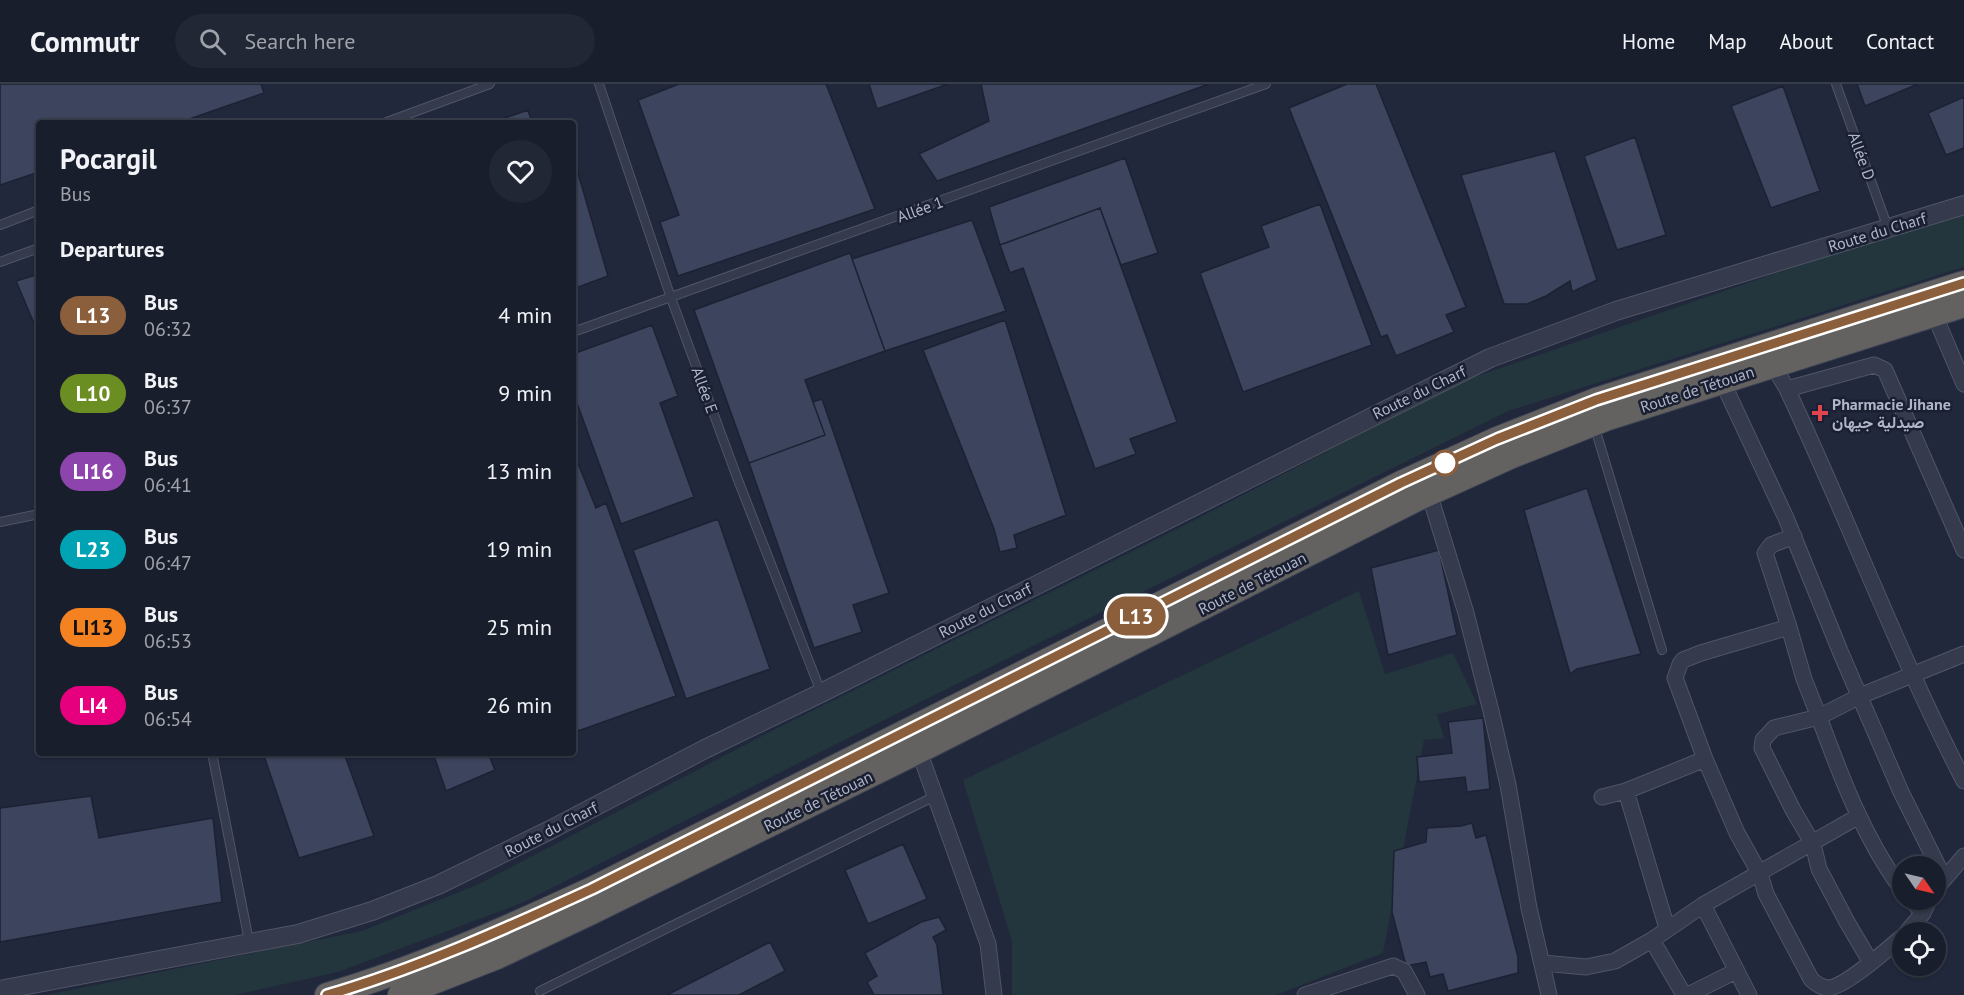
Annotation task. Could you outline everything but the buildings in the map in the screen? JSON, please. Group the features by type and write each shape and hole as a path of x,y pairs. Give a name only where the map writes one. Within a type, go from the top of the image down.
{"highway":[{"name":"Route de Tétouan","path":"327,995 383,978 493,935 592,889 1380,494 1497,439 1596,400 1964,283"},
{"name":"Route de Tétouan","path":"400,995 497,957 919,752 1429,494 1512,456 1593,424 1964,305"}],"street":[{"name":"Route du Charf","path":"0,990 329,926 438,885 550,830 705,749 1490,358 1616,311 1964,205"},
{"path":"1934,314 1964,384"},
{"path":"1773,365 1828,475 1914,674 1964,781"},
{"path":"1787,389 1874,365 1885,370 1964,550"},
{"path":"1722,381 1794,536 1928,856"},
{"path":"1429,494 1466,613 1491,711 1508,784 1529,908 1549,995"},
{"path":"1794,536 1771,545 1765,553 1804,679 1859,816 1892,876"},
{"path":"1789,627 1683,660 1675,678 1737,833 1760,874 1766,894 1814,982 1826,988 1837,986 1892,944"},
{"path":"1870,961 1819,869 1813,844 1768,761 1762,748 1763,740 1774,728 1819,717 1860,696 1964,654"},
{"path":"919,752 988,944 994,995"},
{"path":"1602,797 1626,791 1706,759"},
{"path":"1626,791 1666,928"},
{"path":"1543,963 1571,967 1600,965 1622,958 1703,905 1859,816"},
{"path":"1946,877 1964,856"},
{"path":"1703,905 1749,995"},
{"path":"1914,922 1924,910"},
{"path":"1652,940 1686,995 1736,971"},
{"path":"1305,995 1393,966 1404,971 1417,995"}],"lane":[{"path":"392,120 490,84"},
{"name":"Allée E","path":"599,84 671,298 738,480 821,693"},
{"name":"Allée 1","path":"576,331 1266,84"},
{"name":"Allée D","path":"1836,84 1888,228"},
{"path":"0,225 36,211"},
{"path":"0,262 36,249"},
{"path":"1593,424 1662,650"},
{"path":"0,522 36,515"},
{"path":"213,756 249,941"},
{"path":"540,991 935,796"}],"shaded area":[{"path":"1964,215 1964,267 1508,411 894,715 522,903 338,972 235,995 46,995 362,931 479,884 768,733 1189,523 1463,381 1811,261"},
{"path":"1359,591 1385,674 1453,653 1477,704 1437,714 1444,738 1424,740 1383,953 1276,995 1012,995 1012,941 963,780"}],"bus line":[{"name":"L13","path":"327,995 383,978 493,935 592,889 1401,483 1497,439 1596,400 1964,283"}],"place":[{"name":"Pharmacie Jihane صيدلية جيهان","path":"1820,413"}]}
